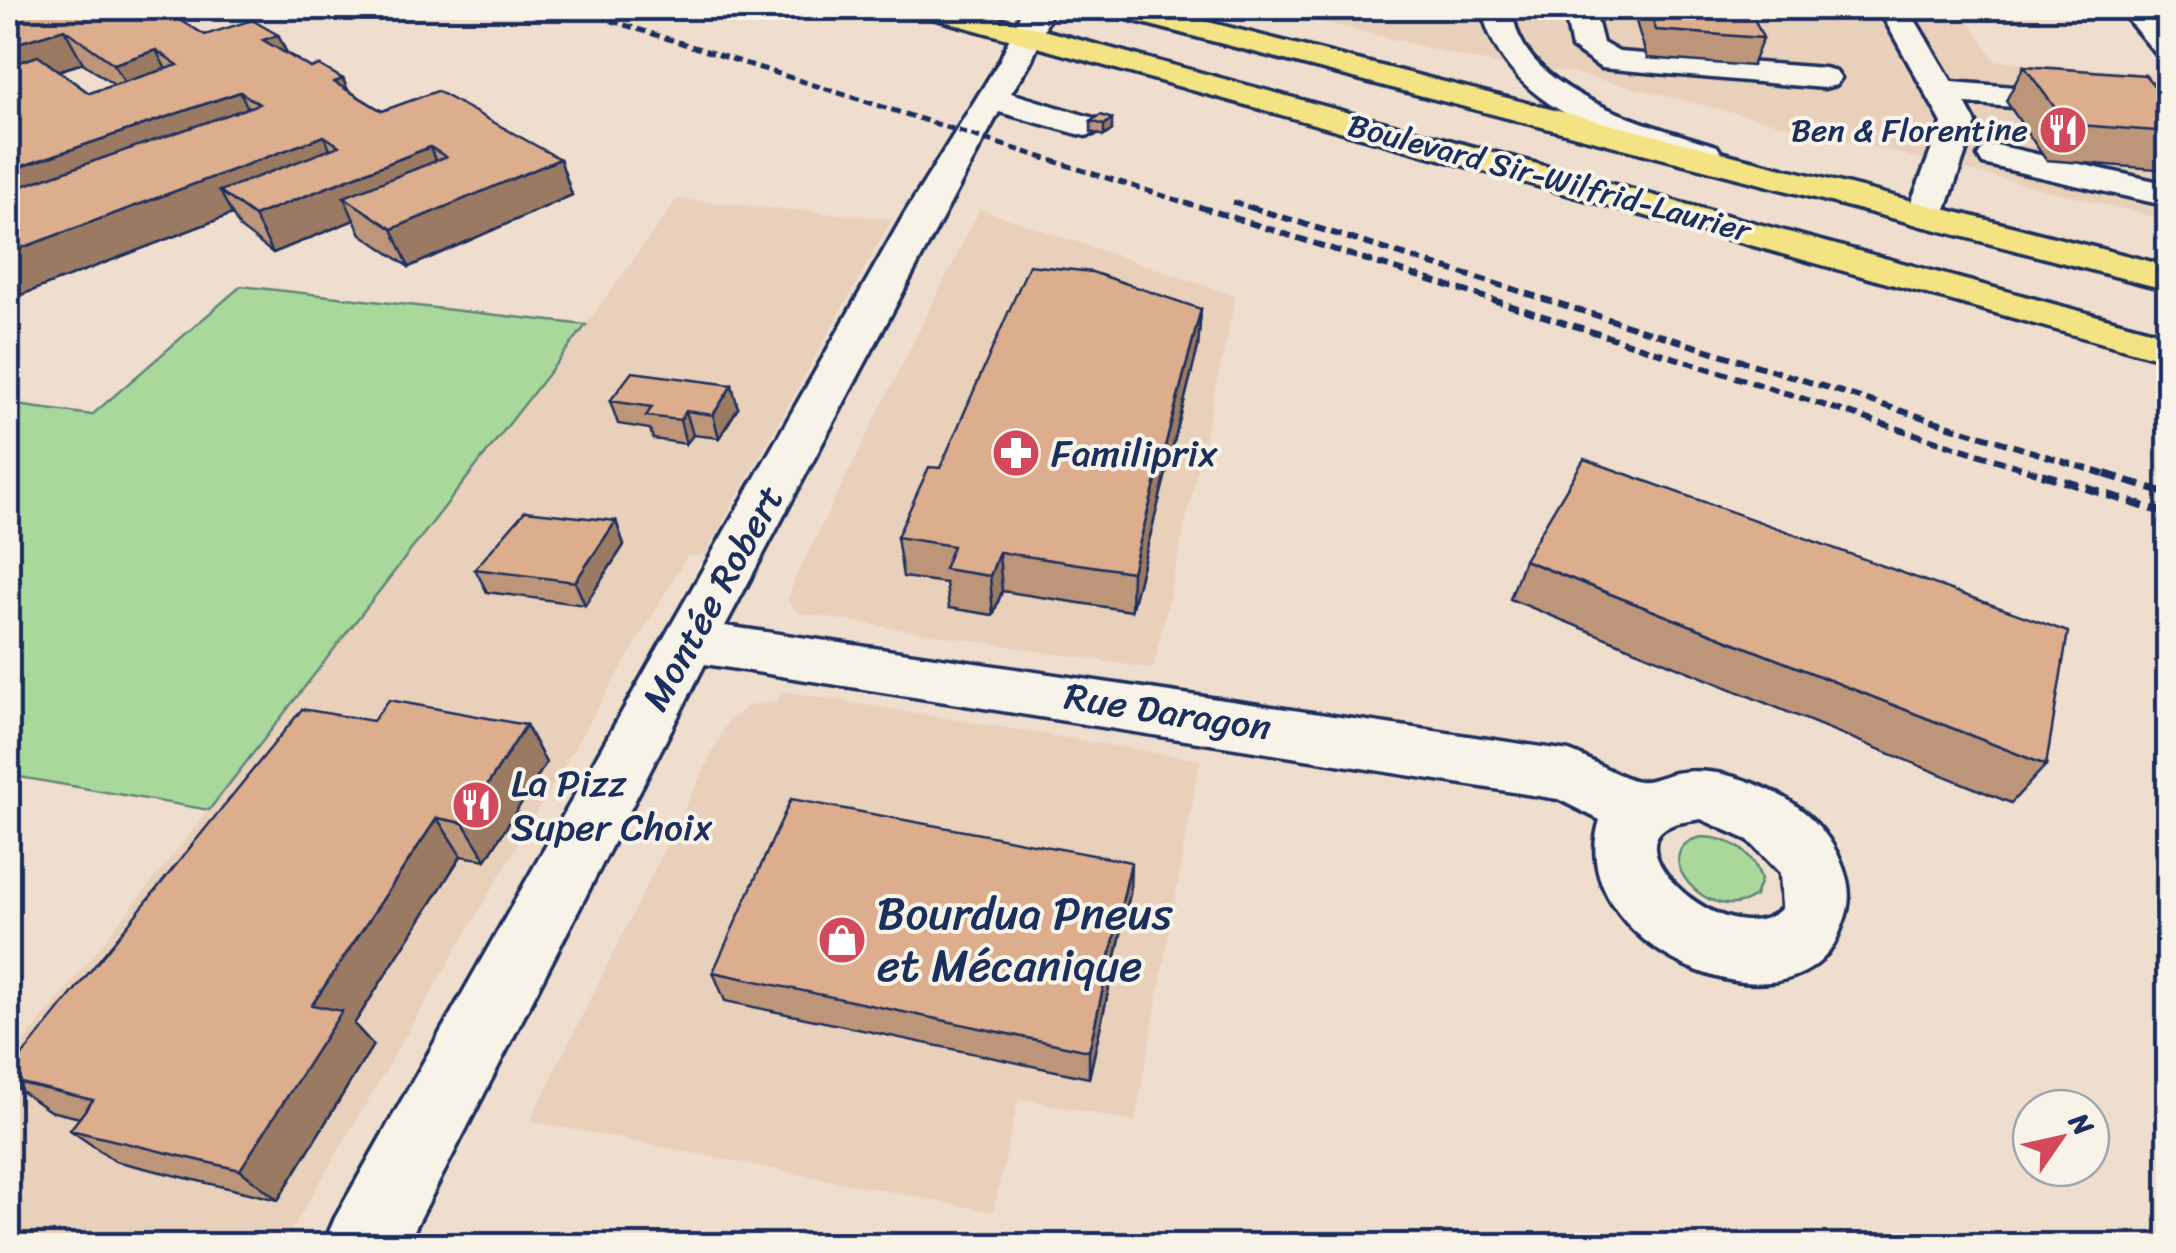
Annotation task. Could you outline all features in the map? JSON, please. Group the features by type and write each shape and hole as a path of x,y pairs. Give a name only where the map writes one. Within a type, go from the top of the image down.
{"main road":[{"name":"Boulevard Sir-Wilfrid-Laurier","path":"930,8 1032,21 2168,348"},
{"name":"Boulevard Sir-Wilfrid-Laurier","path":"1120,8 2168,278"}],"street":[{"path":"1496,8 1499,30 1510,50 1560,95 1622,126 1759,172"},
{"path":"1579,8 1588,48 1612,61 1824,78"},
{"path":"1893,8 1959,123 1926,215"},
{"path":"2133,8 2168,48"},
{"name":"Montée Robert","path":"364,1246 690,641 990,98 1016,60 1032,21"},
{"path":"1941,92 2126,106 2140,113 2168,148"},
{"path":"990,98 1085,126"},
{"path":"1996,156 2168,196"},
{"name":"Rue Daragon","path":"690,641 1549,772 1569,776 1638,810"}],"shaded area":[{"path":"1267,8 1960,8 1995,61 2168,74 2168,220 1569,72 1509,68"},
{"path":"677,199 892,219 704,556 687,556 283,1245 8,1245 8,1062 586,325"},
{"path":"980,209 1236,296 1153,669 798,613 788,601 795,579"},
{"path":"782,691 1200,760 1135,1122 1019,1098 993,1212 530,1121 727,723 747,706 777,701"}],"green space":[{"path":"241,286 586,325 209,810 8,775 8,404 92,415"},
{"path":"1703,837 1723,840 1747,854 1761,880 1755,896 1737,904 1718,903 1688,883 1680,869 1679,855 1686,844"}],"building":[{"path":"27,8 160,8 205,35 252,20 278,35 263,40 311,68 319,65 343,79 334,82 382,111 437,91 560,159 392,229 344,197 446,157 430,147 254,216 220,191 339,146 324,136 8,253 8,191 259,104 240,92 8,171 8,66 38,56 89,93 178,65 156,50 114,64 64,29 8,46 8,13"},
{"path":"1649,8 1749,8 1763,38 1656,30"},
{"path":"2024,66 2145,75 2168,102 2168,132 2067,124"},
{"path":"1101,115 1112,119 1104,125 1091,121"},
{"path":"1029,265 1092,272 1201,309 1132,572 999,552 990,576 944,569 953,546 897,537 929,467 940,468"},
{"path":"632,372 732,385 713,415 686,411 680,420 646,416 652,407 610,401"},
{"path":"1584,459 2068,632 2046,765 1524,560"},
{"path":"525,511 616,521 575,582 475,569"},
{"path":"389,700 526,725 463,823 437,818 312,1005 342,1011 240,1170 70,1130 93,1100 8,1080 8,1073 302,709 373,721"},
{"path":"791,799 1131,862 1089,1051 713,972"}],"railway":[{"path":"571,8 1208,210"},
{"path":"1233,202 1258,210"},
{"path":"1200,207 2050,477"},
{"path":"1250,207 2113,477"},
{"path":"2042,474 2168,514"},
{"path":"2105,474 2168,494"}],"place":[{"name":"Ben & Florentine","path":"2063,130"},
{"name":"Familiprix","path":"1016,453"},
{"name":"La Pizz Super Choix","path":"476,805"},
{"name":"Bourdua Pneus et Mécanique","path":"842,940"}]}
